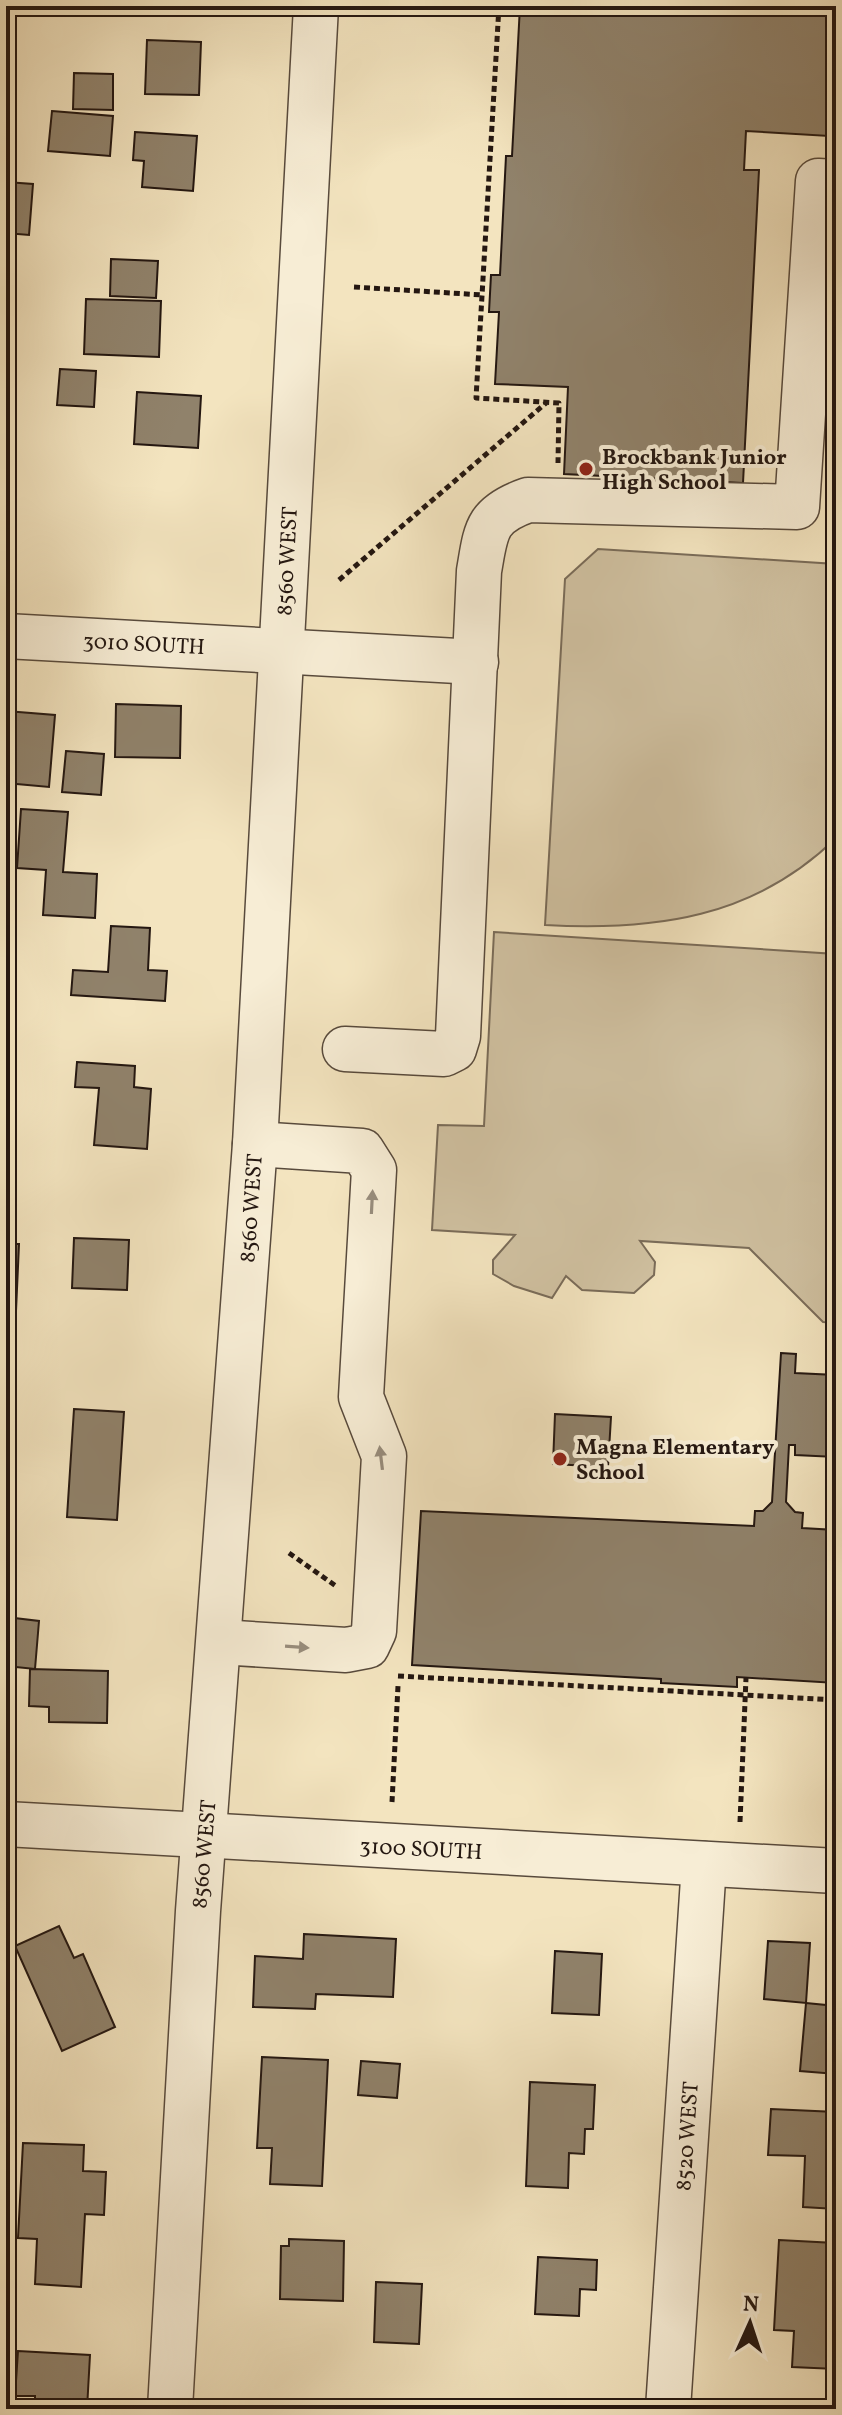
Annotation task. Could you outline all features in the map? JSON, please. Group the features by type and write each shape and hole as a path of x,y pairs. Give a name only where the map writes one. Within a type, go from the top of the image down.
{"street":[{"name":"8560 WEST","path":"170,2409 198,1911 255,1144 316,6"},
{"path":"345,1049 444,1054 454,1049 461,1006 476,662 486,532 503,508 528,500 797,507 818,181 836,182"},
{"name":"3010 SOUTH","path":"6,636 476,662"},
{"path":"219,1642 346,1650 367,1646 374,1631 384,1456 361,1397 374,1170 362,1151 255,1144"},
{"name":"3100 SOUTH","path":"6,1824 836,1871"},
{"name":"8520 WEST","path":"668,2409 704,1864"}],"path":[{"path":"499,6 476,398 559,403 557,468"},
{"path":"354,287 482,295"},
{"path":"339,580 547,402"},
{"path":"289,1553 336,1586"},
{"path":"398,1676 836,1700"},
{"path":"740,1822 746,1678"},
{"path":"392,1802 398,1686"}],"shaded area":[{"path":"598,549 836,564 836,838 804,865 771,886 701,914 625,925 545,925 565,579"},
{"path":"494,932 836,954 836,1323 823,1322 749,1248 640,1241 655,1262 654,1275 634,1293 582,1290 566,1276 552,1298 514,1286 493,1274 493,1260 515,1235 432,1230 438,1125 484,1126"}],"building":[{"path":"141,6 199,6 199,12"},
{"path":"520,6 836,6 836,125 830,125 829,136 746,131 744,170 759,170 743,483 564,474 568,387 495,384 499,312 489,312 491,275 500,275 506,156 512,156"},
{"path":"147,40 201,42 199,95 145,94"},
{"path":"74,73 113,74 113,110 73,109"},
{"path":"52,111 113,116 110,156 48,151"},
{"path":"135,132 197,136 193,191 142,187 144,161 133,160"},
{"path":"6,182 33,184 29,235 6,233"},
{"path":"111,259 158,261 156,298 110,296"},
{"path":"86,299 161,301 159,357 84,354"},
{"path":"60,369 96,371 94,407 57,405"},
{"path":"137,392 201,396 198,448 134,444"},
{"path":"116,704 181,706 180,758 115,757"},
{"path":"6,711 55,715 49,787 6,783"},
{"path":"66,751 104,754 101,795 62,792"},
{"path":"21,809 68,812 63,872 97,874 95,918 43,915 46,870 17,868"},
{"path":"111,926 150,928 148,970 167,971 165,1001 71,995 73,970 108,972"},
{"path":"77,1062 135,1066 134,1087 151,1089 147,1149 94,1145 99,1088 75,1087"},
{"path":"74,1238 129,1240 127,1290 72,1288"},
{"path":"6,1244 19,1244 16,1311 6,1311"},
{"path":"781,1353 796,1354 795,1373 836,1375 836,1457 795,1455 795,1445 789,1445 786,1502 795,1512 803,1513 802,1528 836,1530 836,1683 737,1677 737,1687 661,1683 661,1679 412,1665 421,1511 754,1526 755,1511 763,1511 772,1502"},
{"path":"74,1409 124,1412 117,1520 67,1517"},
{"path":"555,1414 611,1417 608,1467 553,1464"},
{"path":"6,1617 39,1621 35,1669 6,1666"},
{"path":"30,1669 108,1671 107,1723 49,1722 49,1707 29,1706"},
{"path":"59,1926 74,1958 83,1954 115,2027 62,2051 15,1946"},
{"path":"304,1934 396,1939 393,1997 316,1994 315,2009 253,2007 255,1956 303,1959"},
{"path":"768,1941 810,1943 806,2003 764,1999"},
{"path":"555,1951 602,1954 599,2015 552,2013"},
{"path":"806,2003 836,2006 836,2074 800,2071"},
{"path":"262,2057 328,2060 322,2186 270,2184 272,2148 257,2148"},
{"path":"361,2061 400,2064 397,2098 358,2095"},
{"path":"530,2082 595,2085 593,2129 585,2129 584,2154 569,2153 568,2188 526,2186"},
{"path":"771,2109 836,2112 836,2209 803,2207 805,2156 768,2155"},
{"path":"23,2143 84,2145 83,2171 106,2172 104,2215 85,2214 81,2287 35,2284 37,2239 18,2238"},
{"path":"289,2239 344,2241 343,2301 280,2299 281,2246 289,2246"},
{"path":"779,2240 835,2243 836,2369 792,2367 794,2331 774,2330"},
{"path":"538,2257 597,2260 596,2290 580,2289 579,2316 535,2314"},
{"path":"376,2282 422,2284 419,2344 374,2342"},
{"path":"18,2351 90,2355 87,2409 35,2409 35,2396 15,2396"},
{"path":"768,2399 836,2403 836,2409 768,2409"}],"place":[{"name":"Brockbank Junior High School","path":"586,469"},
{"name":"Magna Elementary School","path":"560,1459"}]}
